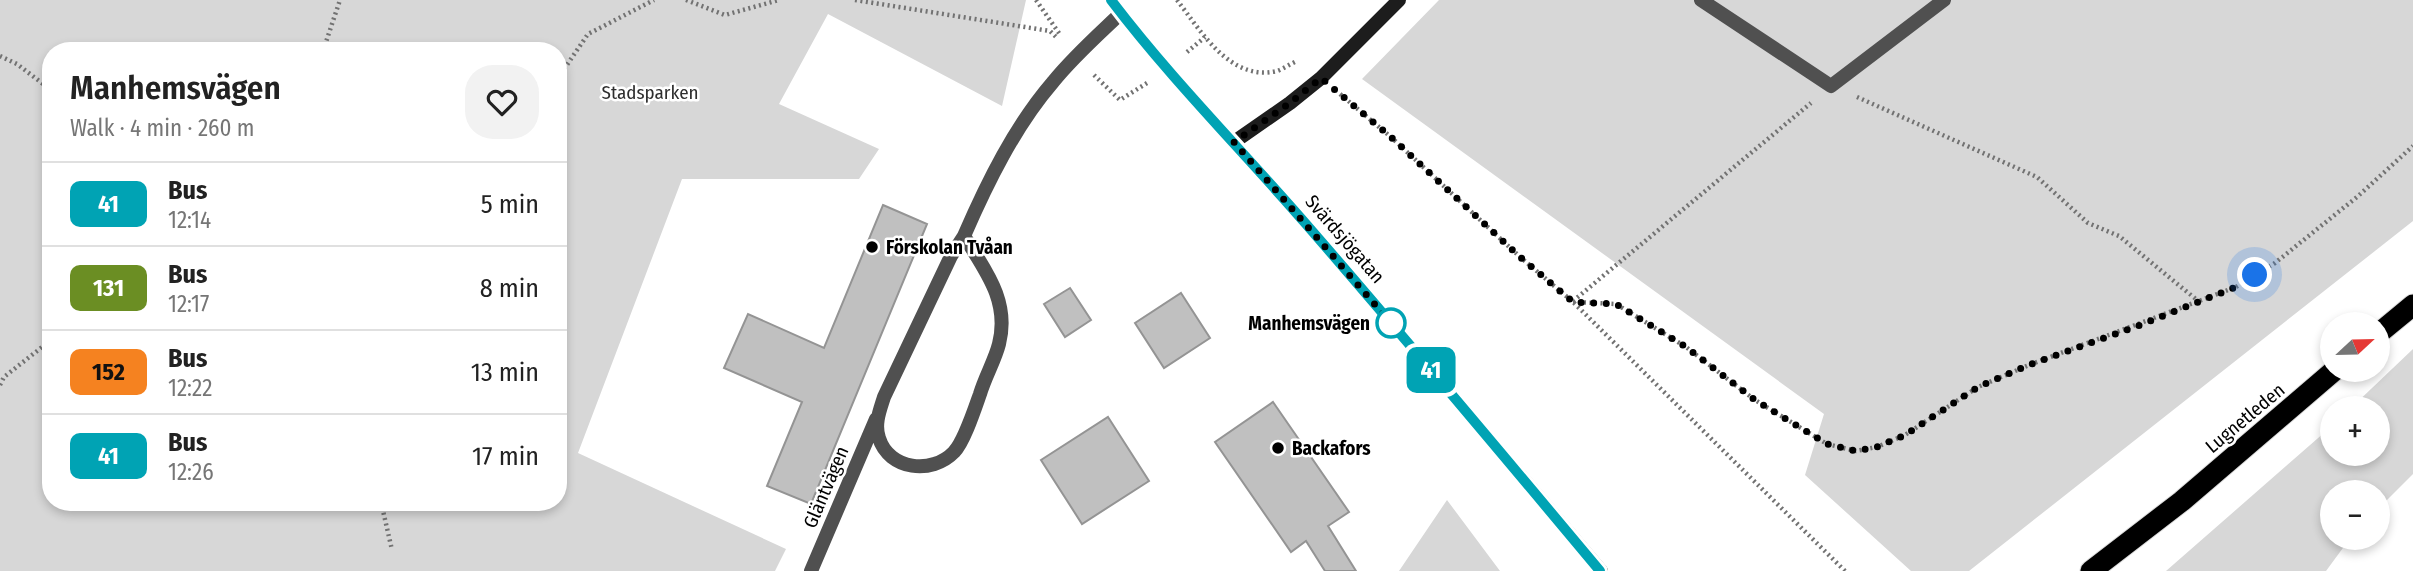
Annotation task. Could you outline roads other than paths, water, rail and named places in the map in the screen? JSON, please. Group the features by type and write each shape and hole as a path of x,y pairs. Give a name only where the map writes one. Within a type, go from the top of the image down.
{"highway":[{"path":"2390,324 2413,305"},
{"name":"Lugnetleden","path":"2091,571 2182,501 2321,382"},
{"name":"Lugnetleden","path":"2113,571 2182,501"}],"street":[{"name":"Svärdsjögatan","path":"1111,0 1167,70 1234,142 1391,323 1601,571"},
{"path":"1234,142 1321,78 1399,0"}],"lane":[{"path":"1700,0 1831,86 1944,0"},
{"name":"Gläntvägen","path":"811,571 884,397 940,279 964,236 981,195 1008,147 1051,83 1121,13"},
{"path":"877,418 879,440 893,458 910,467 932,466 954,452 972,416 999,344 1003,312 994,284 964,236"}],"place":[{"name":"Förskolan Tvåan","path":"872,247"},
{"name":"Manhemsvägen","path":"1391,323"},
{"name":"Backafors","path":"1278,448"}],"park label":[{"name":"Stadsparken","path":"650,92"}]}
